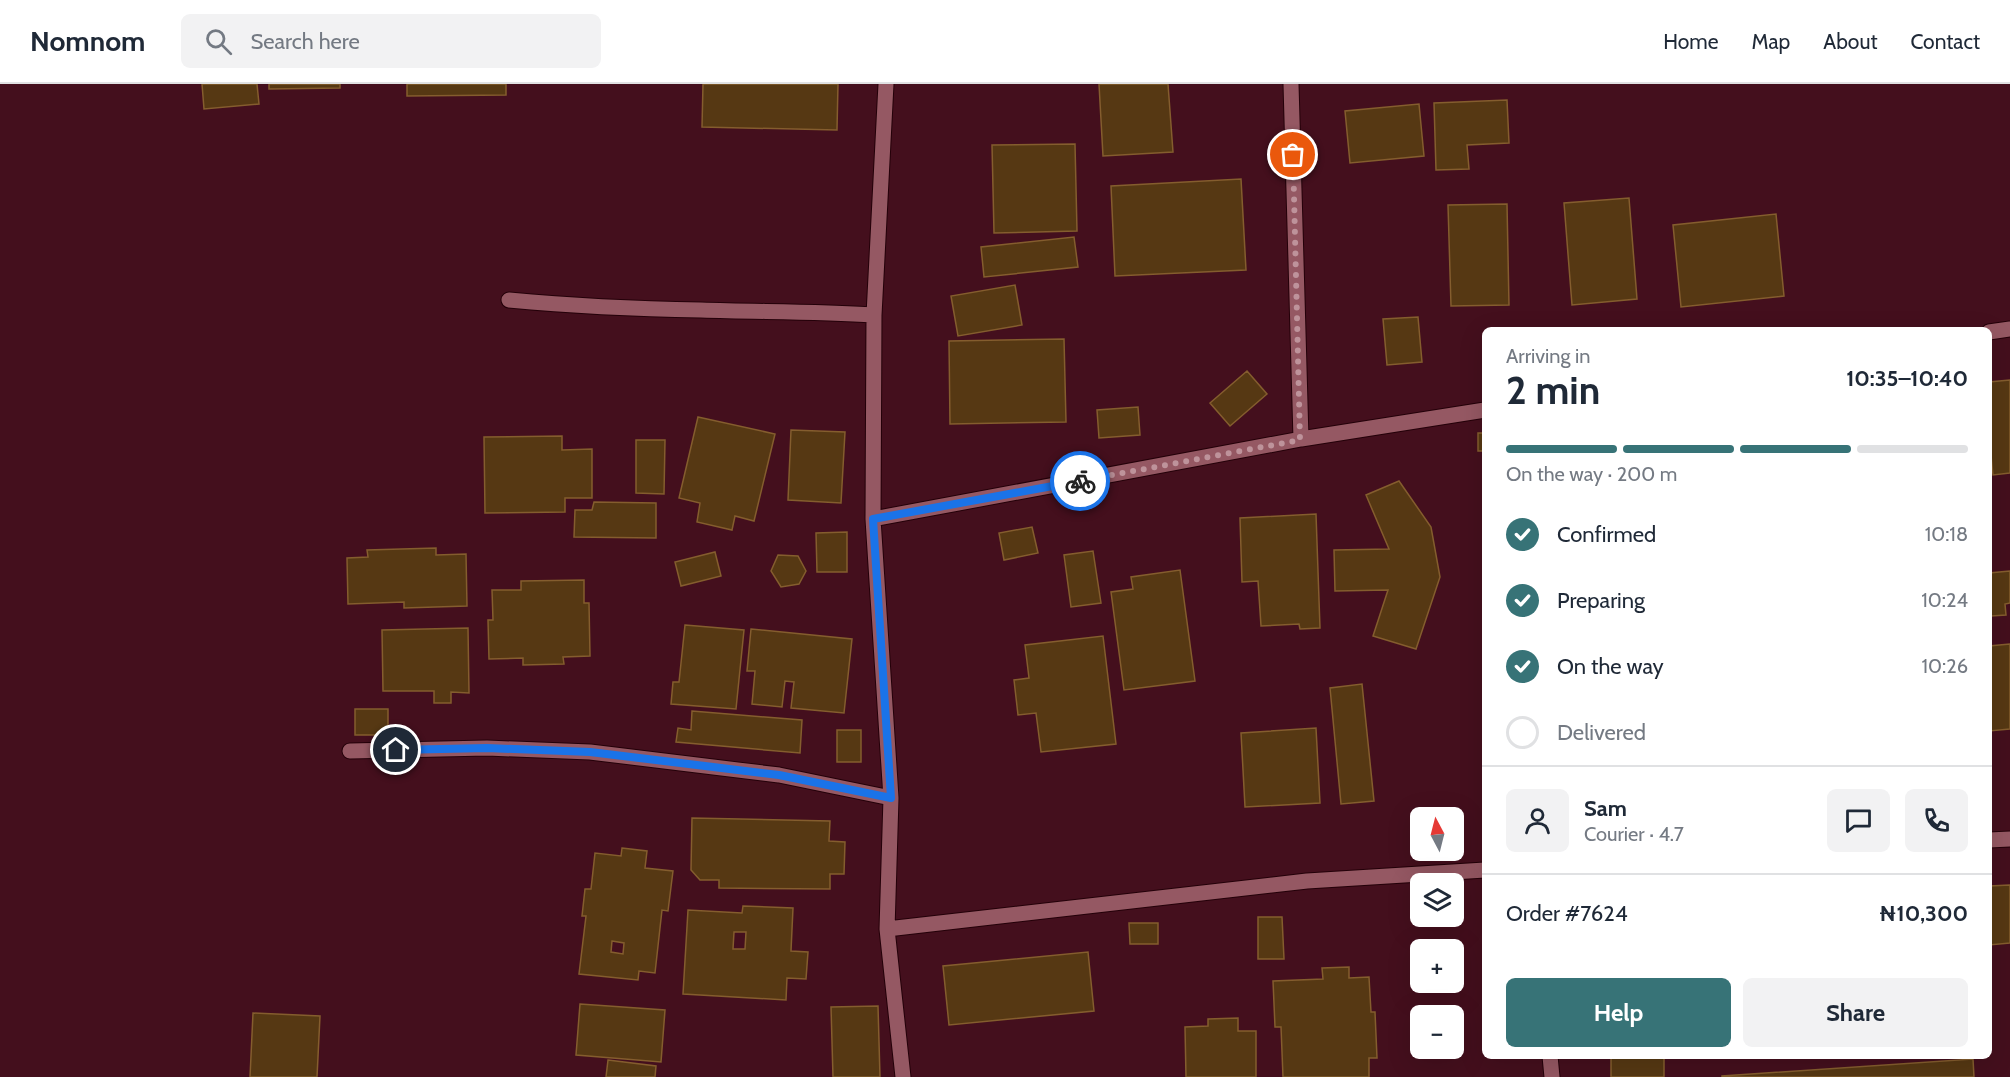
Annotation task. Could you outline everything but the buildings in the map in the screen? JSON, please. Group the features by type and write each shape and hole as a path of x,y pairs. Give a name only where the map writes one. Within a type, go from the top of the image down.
{"street":[{"path":"886,84 874,315 873,519 891,798 887,928 903,1077"},
{"path":"1291,84 1300,440"},
{"path":"509,300 583,306 874,315"},
{"path":"1992,332 2010,329"},
{"path":"873,519 1300,440 1482,410"},
{"path":"350,751 487,748 590,752 779,775 891,798"},
{"path":"1992,840 2010,839"},
{"path":"887,928 1307,881 1482,870"},
{"path":"1550,1059 1552,1077"}],"way so far":[{"path":"1080,481 1300,440 1293,155"}],"route":[{"path":"396,750 487,748 590,752 779,775 891,798 873,519 1080,481"}]}
